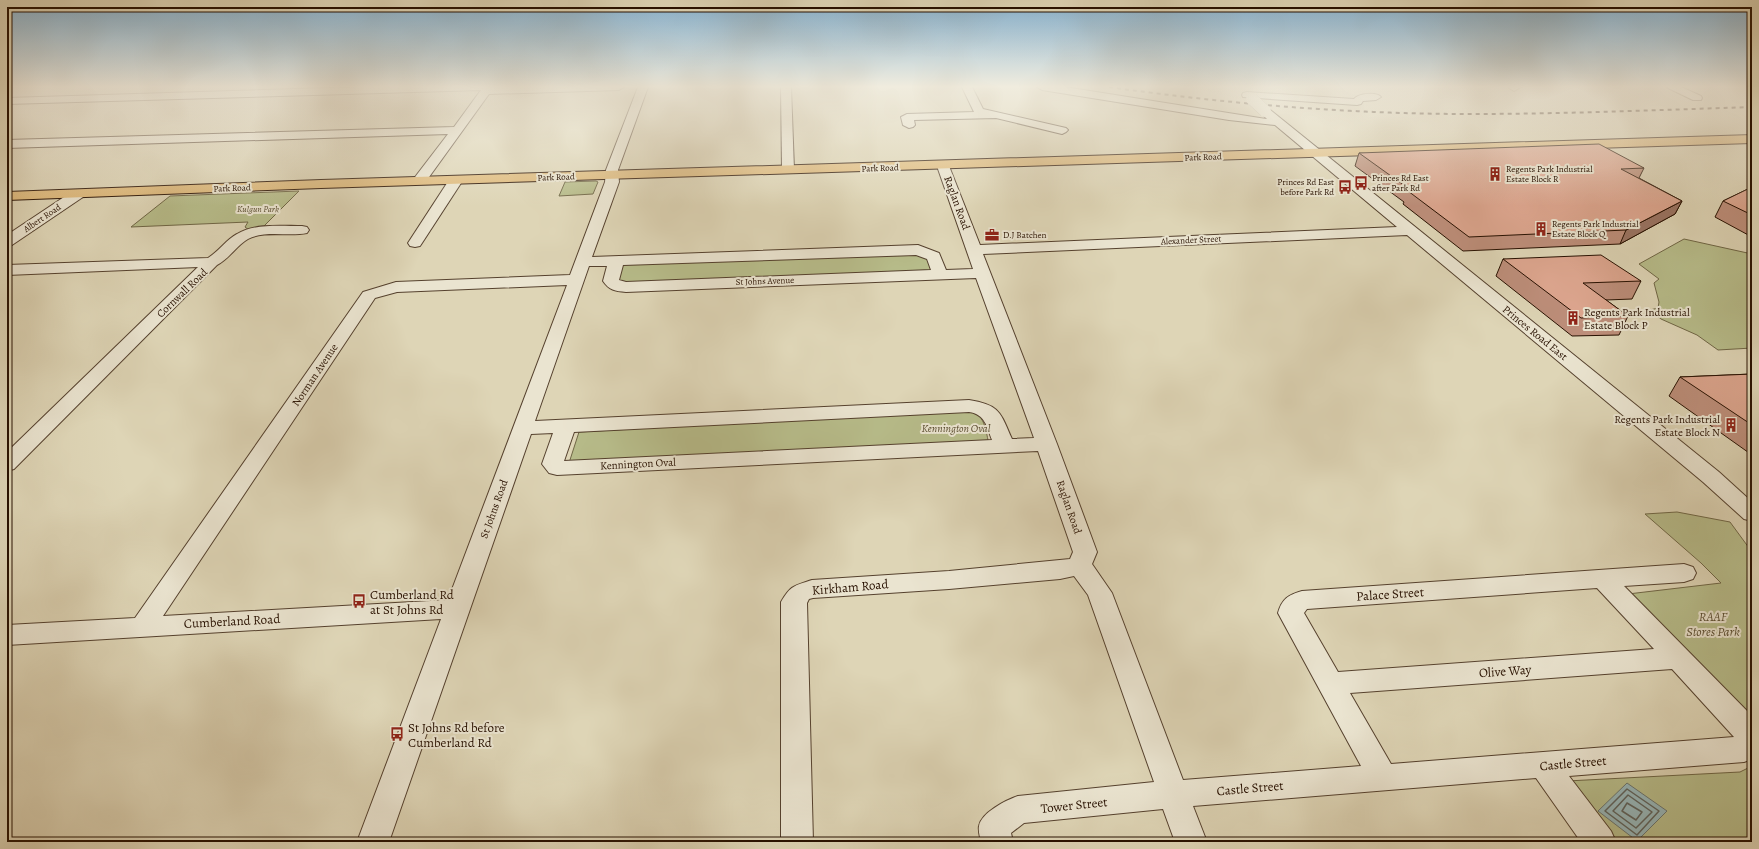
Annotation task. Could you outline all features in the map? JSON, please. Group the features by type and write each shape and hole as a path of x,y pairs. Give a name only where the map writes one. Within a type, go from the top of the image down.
{"main road":[{"name":"Park Road","path":"7,196 419,181 943,166 1752,139"}],"street":[{"path":"419,181 459,127"},
{"name":"St Johns Road","path":"373,842 612,182 612,170 628,127"},
{"path":"787,127 788,170"},
{"path":"1047,127 1062,130"},
{"name":"Princes Road East","path":"1285,127 1409,230 1711,477 1752,514"},
{"path":"7,144 456,130"},
{"name":"Raglan Road","path":"943,166 973,250 1047,444 1085,552 1078,566"},
{"path":"415,243 456,180"},
{"name":"Albert Road","path":"7,242 78,194"},
{"path":"209,263 220,258 246,235 302,230"},
{"name":"Alexander Street","path":"973,250 1409,230"},
{"path":"579,271 616,262 918,250 934,256 940,275"},
{"name":"Cornwall Road","path":"7,270 201,262 209,263 208,267 7,464"},
{"name":"St Johns Avenue","path":"616,262 611,281 616,286 626,287 982,273"},
{"name":"Norman Avenue","path":"143,626 369,295 396,287 579,271"},
{"path":"523,428 969,406 983,408 992,416 1004,445"},
{"name":"Kennington Oval","path":"565,427 553,464 557,468 1047,444"},
{"path":"1078,566 1086,573 1100,593 1191,842"},
{"name":"Kirkham Road","path":"796,842 794,602 800,594 812,589 949,580 1060,570 1078,566"},
{"name":"Palace Street","path":"1383,777 1291,613 1293,605 1302,600 1684,573"},
{"name":"Castle Street","path":"1173,794 1744,749 1750,740 1745,728 1603,579"},
{"name":"Cumberland Road","path":"7,635 458,609"},
{"name":"Olive Way","path":"1330,683 1679,658"},
{"path":"1543,766 1600,842"},
{"name":"Tower Street","path":"997,842 994,827 1018,810 1173,794"}],"green space":[{"path":"565,182 598,182 593,194 559,196"},
{"name":"Kulgun Park","path":"299,191 262,228 249,230 245,227 248,222 131,227 170,196"},
{"path":"1684,239 1752,254 1752,348 1718,350 1697,335 1661,319 1650,310 1658,308 1659,302 1654,283 1659,279 1639,264"},
{"path":"916,253 929,259 933,272 628,283 619,280 620,267 627,264"},
{"name":"Kennington Oval","path":"970,410 975,412 983,422 988,440 984,443 569,463 579,432"},
{"name":"RAAF Stores Park","path":"1677,512 1730,522 1752,552 1752,723 1628,594 1721,583 1701,563 1645,514"},
{"path":"1752,766 1752,842 1612,842 1567,781 1740,772"}],"water":[{"path":"1627,783 1667,811 1637,841 1598,811"}],"building":[{"path":"1599,144 1644,168 1621,169 1682,201 1626,230 1469,237 1408,191 1412,191 1359,153"},
{"path":"1752,187 1752,215 1723,201"},
{"path":"1601,255 1641,281 1583,283 1628,316 1581,318 1503,259"},
{"path":"1752,374 1752,425 1680,377"}],"place":[{"name":"Regents Park Industrial Estate Block R","path":"1495,174"},
{"name":"Princes Rd East after Park Rd","path":"1361,183"},
{"name":"Princes Rd East before Park Rd","path":"1345,187"},
{"name":"Regents Park Industrial Estate Block Q","path":"1541,229"},
{"name":"D.J Batchen","path":"992,235"},
{"name":"Regents Park Industrial Estate Block P","path":"1573,318"},
{"name":"Regents Park Industrial Estate Block N","path":"1731,425"},
{"name":"Cumberland Rd at St Johns Rd","path":"359,601"},
{"name":"St Johns Rd before Cumberland Rd","path":"397,734"}]}
